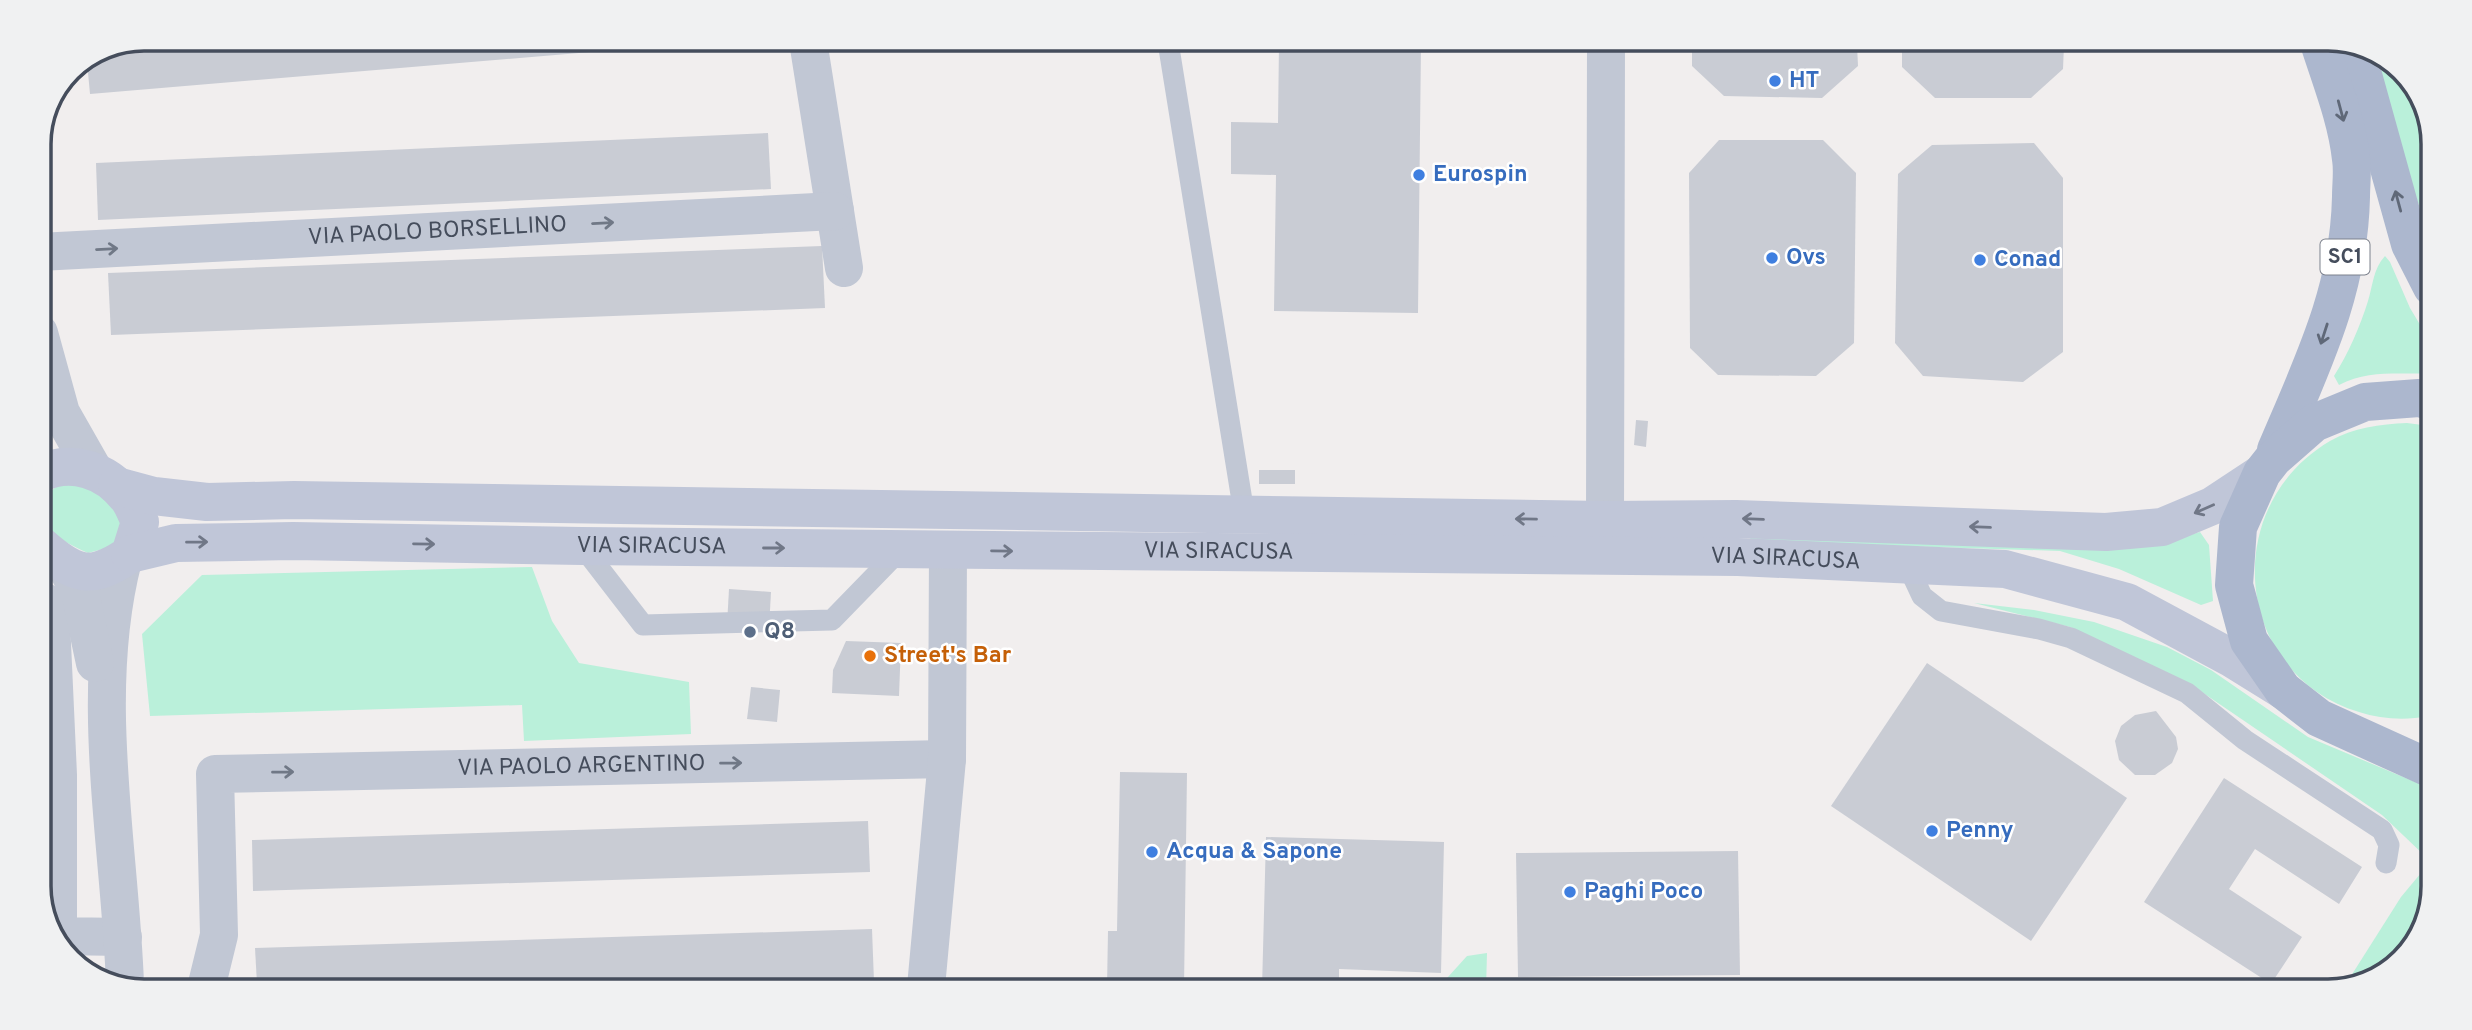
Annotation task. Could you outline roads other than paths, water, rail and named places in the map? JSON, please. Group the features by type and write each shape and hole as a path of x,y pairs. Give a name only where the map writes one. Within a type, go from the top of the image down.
{"main road":[{"name":"SC1","path":"2267,466 2324,338 2343,270 2350,220 2351,160 2341,110 2322,51"},
{"path":"2358,56 2410,244 2421,266"},
{"path":"2421,398 2365,402 2314,423 2267,466 2238,527 2234,585 2249,641 2283,690 2319,718 2421,764"},
{"name":"VIA SIRACUSA","path":"51,470 69,464 154,496 206,502 294,500 1605,520 1736,519 2106,532 2162,527 2212,506 2267,466"},
{"path":"105,478 129,499 140,522 126,557"},
{"name":"VIA SIRACUSA","path":"51,557 82,572 105,570 126,557 176,542 293,541 582,547 1738,557 2005,569 2127,602 2233,659 2283,690"},
{"path":"2361,736 2411,741 2421,739"}],"street":[{"path":"810,51 844,268"},
{"path":"1605,520 1606,51"},
{"name":"VIA PAOLO BORSELLINO","path":"51,251 835,211"},
{"path":"51,377 61,413 105,478"},
{"path":"927,979 947,759 948,550"},
{"path":"106,720 111,617 126,557"},
{"path":"51,558 80,592 106,720 125,977"},
{"name":"VIA PAOLO ARGENTINO","path":"208,979 219,935 215,774 947,759"},
{"path":"51,823 57,918"},
{"path":"65,936 123,937"}],"lane":[{"path":"1169,51 1244,513"},
{"path":"582,547 643,625 832,620 902,548"},
{"path":"1906,564 1922,596 1941,611 2039,629 2071,638 2187,693 2245,740 2382,830 2389,845 2386,863"}],"place":[{"name":"HT","path":"1775,81"},
{"name":"Eurospin","path":"1419,175"},
{"name":"Ovs","path":"1772,258"},
{"name":"Conad","path":"1980,260"},
{"name":"Q8","path":"750,632"},
{"name":"Street's Bar","path":"870,656"},
{"name":"Penny","path":"1932,831"},
{"name":"Acqua & Sapone","path":"1152,852"},
{"name":"Paghi Poco","path":"1570,892"}]}
